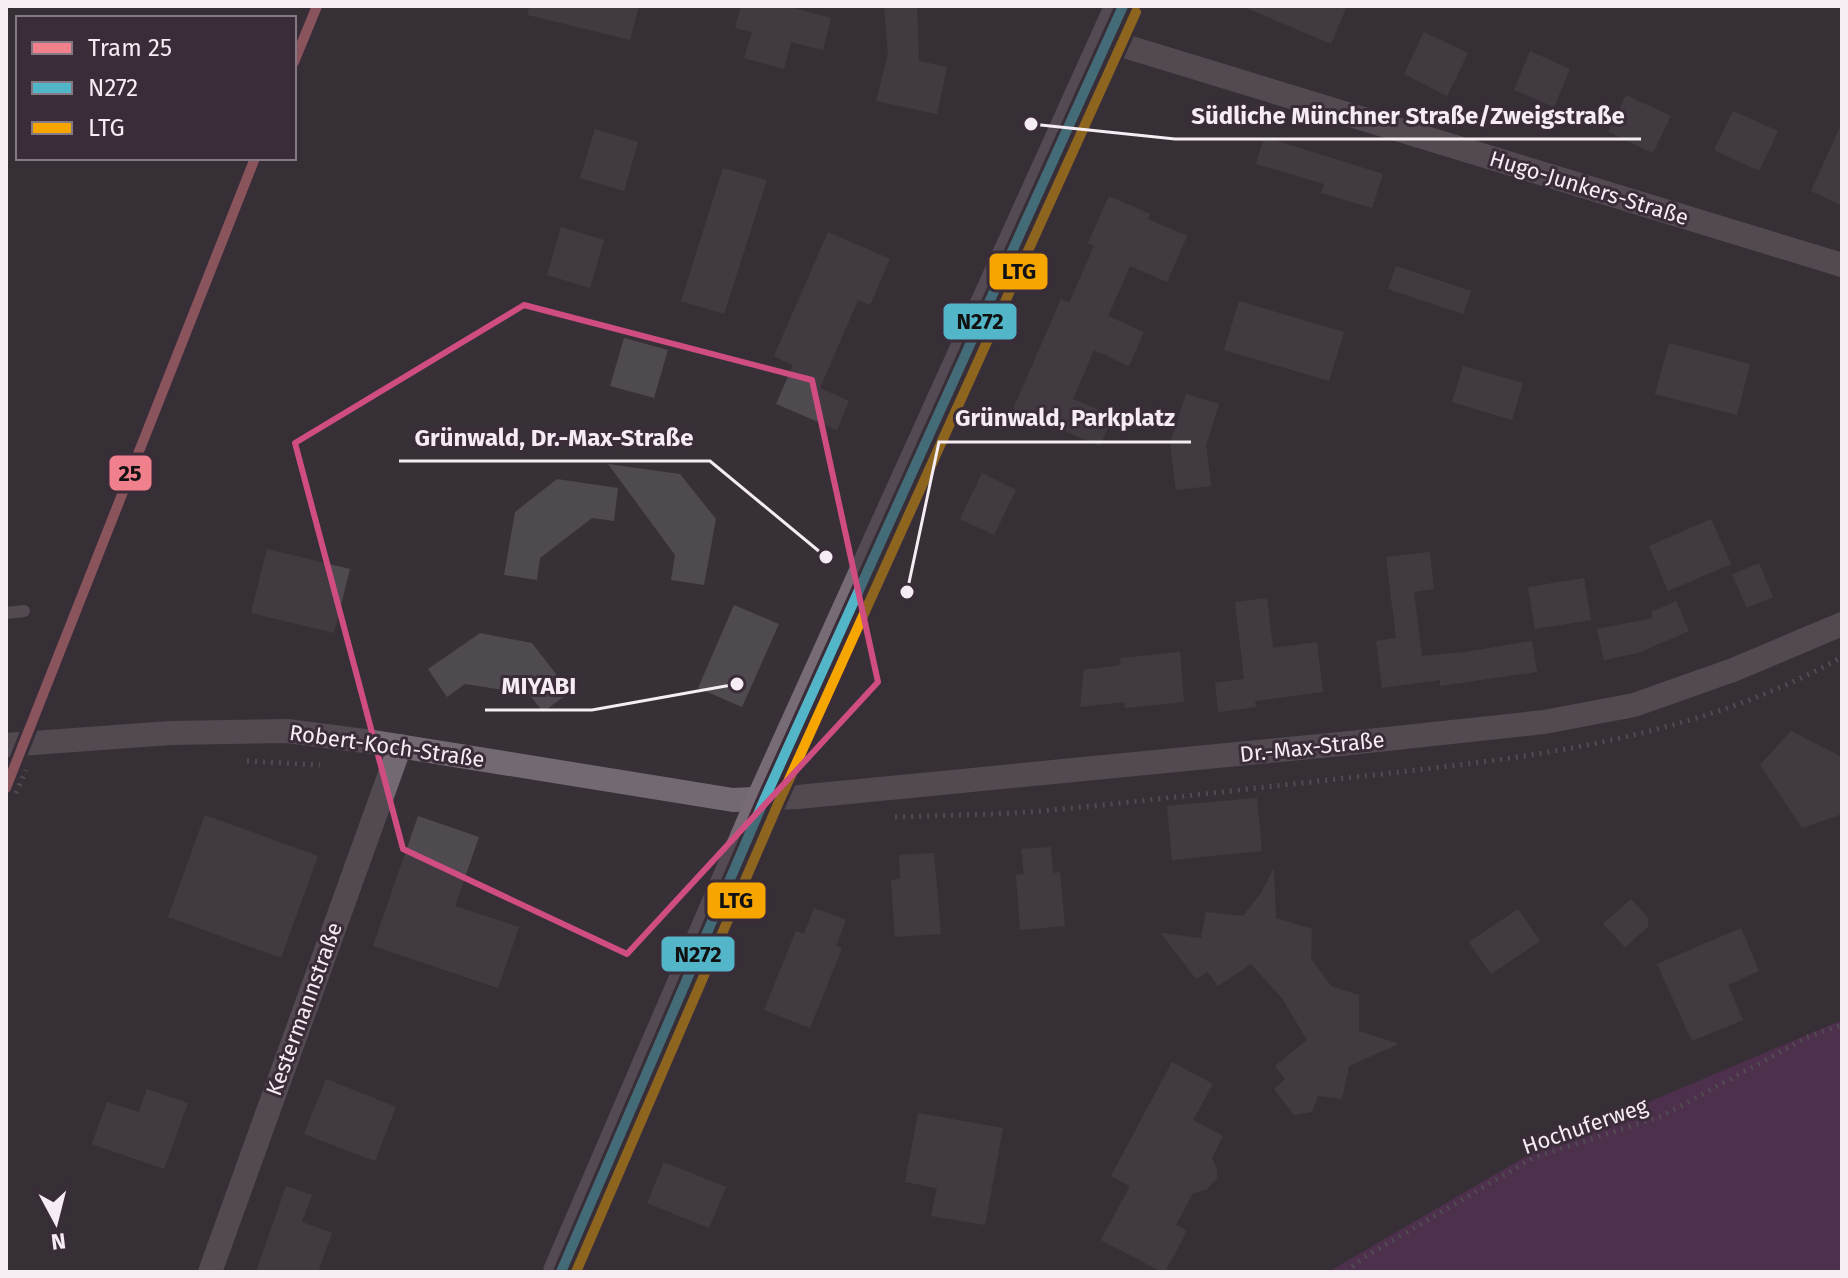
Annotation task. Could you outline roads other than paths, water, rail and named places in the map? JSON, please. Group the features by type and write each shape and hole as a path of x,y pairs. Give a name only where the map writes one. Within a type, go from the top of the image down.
{"main road":[{"path":"561,1272 765,798 1123,6"}],"street":[{"name":"Hugo-Junkers-Straße","path":"1108,41 1842,265"},
{"name":"Dr.-Max-Straße","path":"765,798 1060,773 1544,722 1634,705 1733,670 1842,624"},
{"name":"Robert-Koch-Straße","path":"6,745 170,733 287,731 400,746 733,800 765,798"},
{"name":"Kestermannstraße","path":"210,1272 400,746"}],"lane":[{"path":"6,613 24,611"}],"tram line":[{"name":"25","path":"296,57 317,6"},
{"name":"25","path":"6,788 254,160"}],"place":[{"name":"Südliche Münchner Straße/Zweigstraße","path":"1031,124"},
{"name":"Grünwald, Dr.-Max-Straße","path":"826,557"},
{"name":"Grünwald, Parkplatz","path":"907,592"},
{"name":"MIYABI","path":"737,684"}]}
